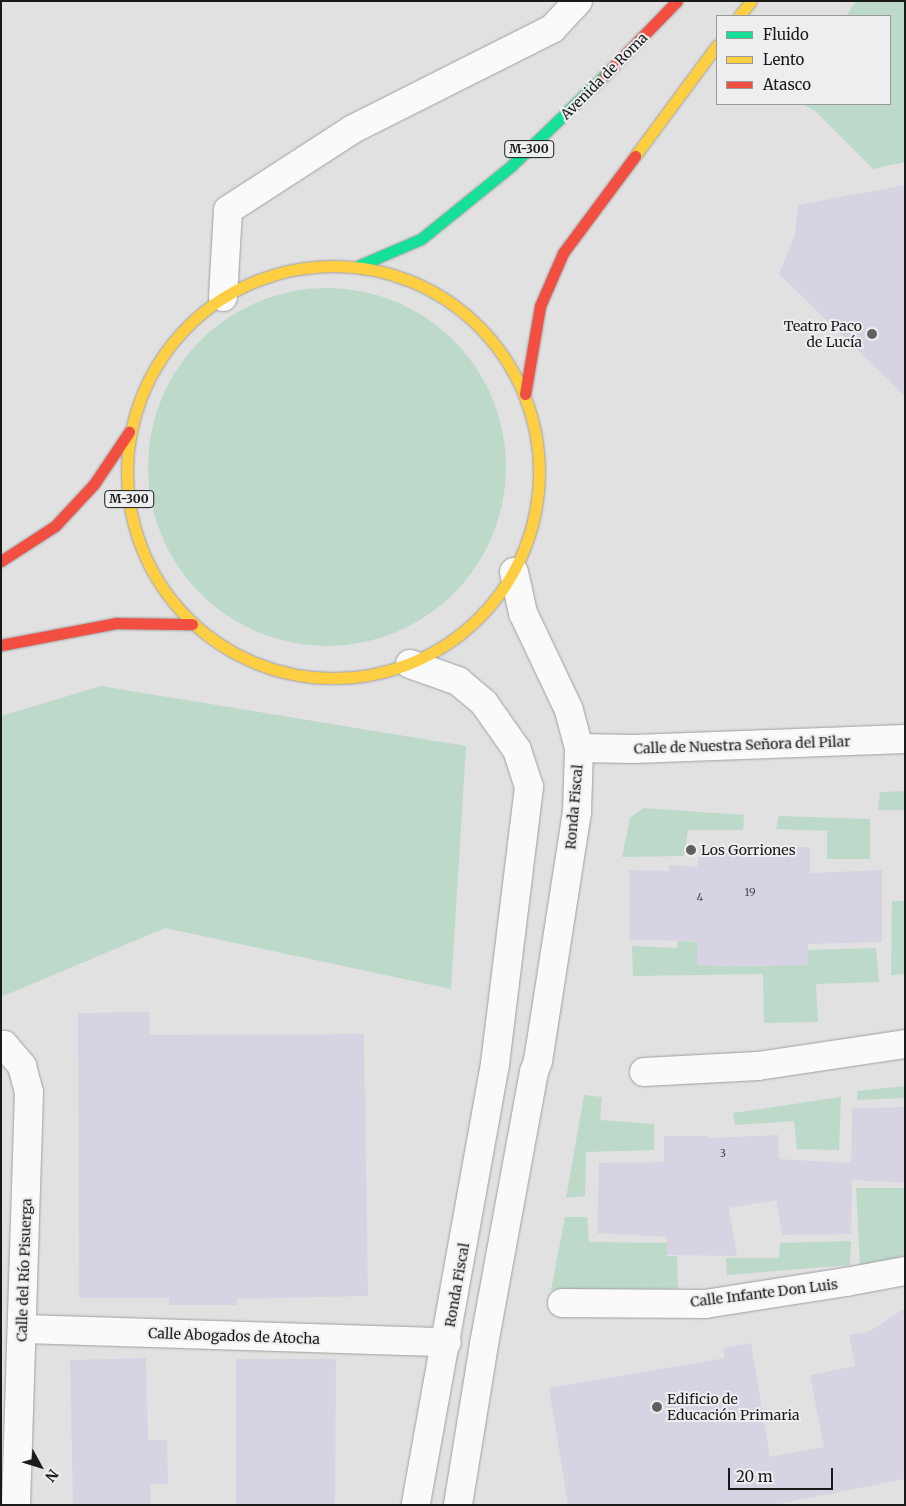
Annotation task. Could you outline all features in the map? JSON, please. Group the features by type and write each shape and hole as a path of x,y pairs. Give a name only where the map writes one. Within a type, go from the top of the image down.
{"main road":[{"name":"Avenida de Roma","path":"358,266 421,239 511,166 585,96 677,1"},
{"path":"740,15 750,1"},
{"name":"M-300","path":"525,394 540,306 563,253 716,46"},
{"name":"M-300","path":"1,561 55,526 94,484 130,431 149,378 180,333 223,297 288,270 358,266 414,281 465,312 500,349 525,394 540,453 536,514 514,572 487,610 452,642 410,664 353,678 295,676 240,657 192,624 158,584 136,535 127,484 130,431"},
{"path":"1,645 116,623 192,624"}],"street":[{"path":"223,297 228,210 353,129 552,29 578,1"},
{"name":"Ronda Fiscal","path":"458,1505 536,1062 577,813 580,748 569,710 524,613 514,572"},
{"name":"Ronda Fiscal","path":"410,664 458,681 484,703 518,750 525,767 529,787 496,1056 447,1342 416,1505"},
{"name":"Calle de Nuestra Señora del Pilar","path":"580,748 634,750 905,739"},
{"path":"519,1036 527,1038 536,1062 520,1080 512,1080 499,1072 496,1056 502,1040 519,1036"},
{"path":"644,1072 758,1066 905,1044"},
{"name":"Calle del Río Pisuerga","path":"1,1045 4,1045 22,1066 29,1092 16,1505"},
{"name":"Calle Infante Don Luis","path":"562,1303 705,1304 905,1271"},
{"name":"Calle Abogados de Atocha","path":"22,1330 447,1342"}],"green space":[{"path":"856,1 905,1 905,162 873,169 815,111 804,105 891,105 891,15 847,15"},
{"path":"327,288 362,292 395,302 426,319 453,341 475,368 492,399 502,432 506,467 502,502 492,535 475,566 453,593 426,615 395,632 362,642 327,646 292,642 259,632 228,615 201,593 179,566 162,535 152,502 148,467 152,432 162,399 179,368 201,341 228,319 259,302 292,292"},
{"path":"101,686 466,746 451,989 165,928 1,997 1,716"},
{"path":"905,791 905,810 878,810 880,792"},
{"path":"643,808 744,815 743,830 688,830 684,856 622,857 630,818"},
{"path":"779,816 870,819 870,859 827,859 827,831 776,829"},
{"path":"892,901 905,901 905,974 891,975"},
{"path":"678,941 698,942 697,965 808,965 808,950 876,948 879,982 816,984 818,1022 764,1023 763,974 633,976 632,946 677,948"},
{"path":"905,1086 905,1098 857,1100 857,1091"},
{"path":"584,1095 602,1097 600,1120 654,1124 654,1150 586,1152 585,1196 566,1198"},
{"path":"841,1097 839,1150 797,1149 794,1121 735,1125 733,1113"},
{"path":"856,1188 905,1188 905,1258 860,1266"},
{"path":"565,1217 587,1217 589,1242 667,1243 667,1256 677,1256 678,1289 551,1290"},
{"path":"851,1241 850,1265 727,1275 726,1258 779,1258 780,1243"}],"building":[{"name":"Teatro Paco de Lucía","path":"905,185 905,396 779,274 795,234 798,205"},
{"path":"700,846 739,847 739,849 810,847 810,873 882,870 882,942 808,944 808,965 734,966 697,965 698,941 629,940 629,870 669,871 669,865 697,867"},
{"path":"149,1012 149,1035 364,1034 368,1296 237,1299 237,1305 169,1305 169,1298 79,1298 78,1013"},
{"path":"905,1107 905,1183 852,1180 851,1234 782,1235 776,1200 729,1208 737,1256 667,1255 667,1237 597,1233 599,1163 664,1162 664,1136 707,1136 707,1138 779,1135 779,1159 851,1163 852,1108"},
{"name":"Edificio de Educación Primaria","path":"905,1308 905,1479 773,1505 568,1505 549,1388 725,1358 723,1348 751,1343 770,1457 824,1447 810,1375 855,1366 849,1335 870,1331"},
{"path":"146,1358 148,1440 167,1440 168,1484 150,1484 151,1505 73,1505 70,1360"},
{"path":"236,1359 336,1359 335,1505 236,1505"}],"traffic: fast":[{"path":"358,266 421,239 511,166 605,75"}],"traffic: slow":[{"path":"740,15 751,1"},
{"path":"635,156 716,46"},
{"path":"333,266 373,270 412,282 430,290 447,301 479,326 504,358 515,375 523,393 535,432 539,472 535,512 523,551 515,569 504,586 479,618 447,643 430,654 412,662 373,674 333,678 293,674 254,662 236,654 219,643 187,618 162,586 151,569 143,551 131,512 127,472 131,432 143,393 151,375 162,358 187,326 219,301 236,290 254,282 293,270 333,266"}],"traffic: jam":[{"path":"605,75 677,1"},
{"path":"525,394 540,306 563,253 635,156"},
{"path":"1,561 55,526 94,484 129,432"},
{"path":"1,645 116,623 192,624"}],"place":[{"name":"Teatro Paco de Lucía","path":"872,334"},
{"name":"Los Gorriones","path":"691,850"},
{"name":"Edificio de Educación Primaria","path":"657,1407"}]}
